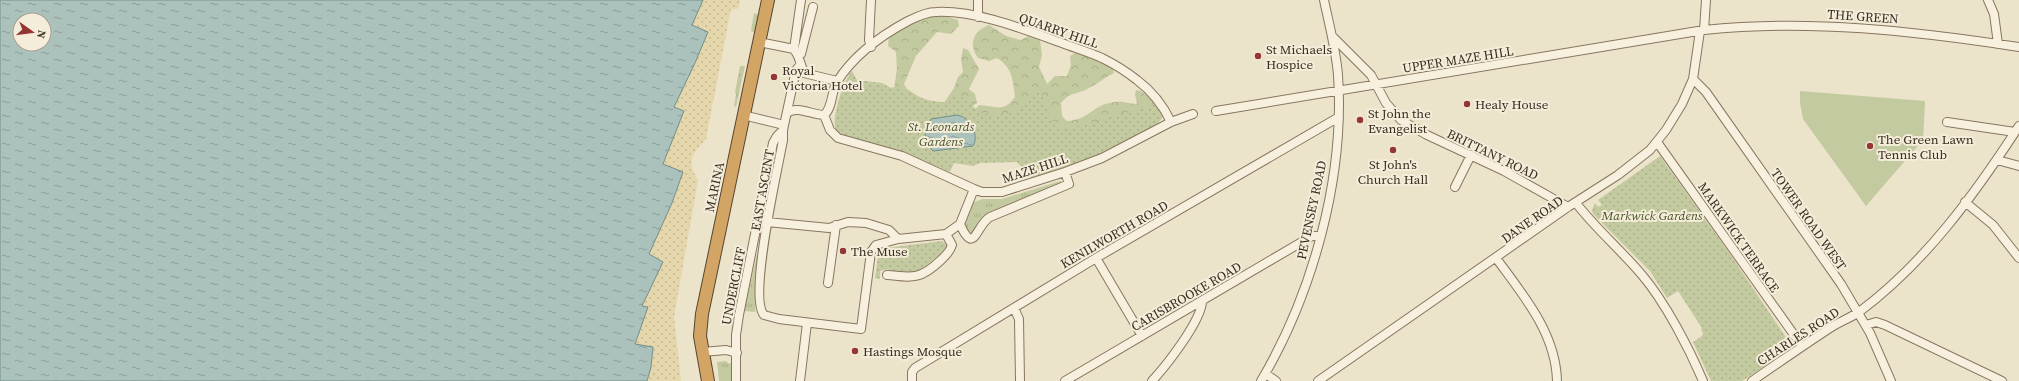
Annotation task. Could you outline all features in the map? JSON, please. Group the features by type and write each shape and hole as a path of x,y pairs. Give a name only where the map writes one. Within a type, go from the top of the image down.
{"highway":[{"name":"MARINA","path":"708,381 700,336 702,314 742,115 768,0"}],"street":[{"path":"787,113 791,110 796,110 824,115 828,111 837,81 804,73 800,65 796,52 801,0"},
{"path":"871,0 869,40 872,47"},
{"path":"978,0 978,16"},
{"name":"PEVENSEY ROAD","path":"1264,377 1280,346 1301,295 1328,206 1337,145 1339,117 1338,74 1324,0"},
{"name":"DANE ROAD","path":"1318,381 1572,205 1633,165 1657,142 1682,104 1693,79 1706,0"},
{"path":"1988,0 1994,14 1998,44"},
{"path":"759,42 801,54 813,7"},
{"name":"QUARRY HILL","path":"837,81 850,65 890,33 923,15 936,12 978,16 1027,30 1102,58 1137,80 1155,95 1166,109 1171,122"},
{"name":"THE GREEN","path":"1702,30 1737,27 1827,26 1908,32 2019,47"},
{"name":"UPPER MAZE HILL","path":"1216,111 1702,30"},
{"path":"1331,35 1372,75 1377,85"},
{"name":"EAST ASCENT","path":"800,65 796,70 784,127 783,140 767,222 761,270 760,308 762,313 768,317 807,323"},
{"name":"TOWER ROAD WEST","path":"1693,79 1706,92 1841,284 1866,325 1891,381"},
{"name":"BRITTANY ROAD","path":"1377,85 1386,103 1401,120 1427,135 1572,205 1643,276 1669,316 1692,357 1702,381"},
{"name":"MAZE HILL","path":"824,115 830,130 838,138 902,156 982,192 1002,192 1065,172 1113,153 1171,122 1193,114"},
{"path":"742,115 784,127"},
{"name":"KENILWORTH ROAD","path":"912,381 912,372 915,368 1096,258 1339,117"},
{"path":"1947,122 2017,129"},
{"name":"UNDERCLIFF","path":"736,381 736,335 739,315 773,143 784,127"},
{"name":"CHARLES ROAD","path":"1752,381 1802,346 1859,312 1909,270 1965,202 1997,160 2017,129"},
{"name":"MARKWICK TERRACE","path":"1657,142 1802,346"},
{"path":"1455,187 1471,155"},
{"path":"1997,160 2019,166"},
{"path":"960,224 965,236 968,238 974,238 985,220 990,217 1069,184 1065,172"},
{"path":"800,381 807,323 859,329 862,326 871,252 879,243 898,239 946,234 960,224 974,189"},
{"path":"1965,202 1993,226 2015,257"},
{"path":"767,222 829,228 848,222 874,225 889,230 898,239"},
{"path":"828,282 836,225"},
{"path":"888,275 913,278 929,272 951,250 952,245 946,234"},
{"name":"CARISBROOKE ROAD","path":"1065,381 1312,236 1320,236"},
{"path":"1096,258 1142,336"},
{"path":"1496,258 1545,329 1554,353 1557,381"},
{"path":"1152,381 1196,320 1202,308 1202,301"},
{"path":"1014,308 1019,319 1020,381"},
{"path":"1866,325 1876,322 1885,325 2002,381"},
{"path":"702,352 726,350 737,353"},
{"path":"1264,377 1276,381"}],"green space":[{"path":"754,13 759,15 755,33 751,31"},
{"path":"942,15 958,20 959,26 951,34 937,32 916,56 904,84 907,89 930,104 861,83 894,89 897,68 896,52 888,46 889,36 914,22"},
{"path":"989,25 1006,36 1021,40 1028,36 1040,40 1042,55 1039,67 1047,84 1055,76 1067,76 1071,65 1070,56 1075,53 1091,57 1113,69 1114,73 1085,90 1071,95 1061,103 1062,116 1067,121 1085,116 1103,105 1113,102 1137,104 1135,94 1136,90 1141,91 1157,104 1114,147 970,116 979,105 1003,107 1011,102 1015,97 1011,74 1006,66 997,58 989,61 978,58 973,48 976,34"},
{"path":"963,48 968,50 979,69 969,89 975,94 977,103 966,110 939,110 954,88 958,77 963,72 961,59"},
{"path":"740,66 745,66 736,107 734,106 735,92"},
{"name":"St. Leonards Gardens","path":"852,71 857,80 882,83 891,88 898,86 917,96 931,101 952,101 954,93 968,101 979,112 990,115 1012,113 1041,90 1050,118 1061,130 1103,120 1117,114 1131,112 1157,104 1163,115 1157,124 1144,134 1126,143 1082,161 1031,178 1017,162 980,163 973,166 954,163 950,172 913,156 850,139 837,131 835,119 838,101 845,83"},
{"name":"The Green Lawn Tennis Club","path":"1800,91 1925,101 1923,140 1866,206 1803,119 1800,103"},
{"name":"Markwick Gardens","path":"1660,156 1728,251 1791,345 1791,349 1742,381 1711,381 1693,342 1702,336 1702,328 1678,291 1667,298 1650,271 1593,214 1592,210 1595,203 1598,207 1602,205 1598,200"},
{"path":"1060,181 1065,182 987,216 972,237 964,231 964,222 974,202 983,199 1002,199"},
{"path":"942,241 947,245 947,250 920,272 895,274 888,269 880,271 880,279 875,278 878,256 886,248"},
{"path":"757,254 760,254 755,312 744,311"},
{"path":"734,359 732,381 719,381 717,362 726,361 729,364"}],"sand":[{"path":"653,0 740,0 738,9 731,9 706,139 694,153 692,158 692,167 698,180 674,317 681,381 601,381"}],"water":[{"path":"0,0 703,0 692,25 708,32 674,107 684,111 663,164 683,172 672,203 649,254 663,262 642,306 648,307 635,344 653,347 651,367 647,381 0,381"},
{"path":"957,115 966,119 972,127 975,136 973,146 933,151 927,143 925,135 931,119"}],"place":[{"name":"St Michaels Hospice","path":"1258,56"},
{"name":"Royal Victoria Hotel","path":"774,77"},
{"name":"Healy House","path":"1467,104"},
{"name":"St John the Evangelist","path":"1360,120"},
{"name":"The Green Lawn Tennis Club","path":"1870,146"},
{"name":"St John's Church Hall","path":"1393,150"},
{"name":"The Muse","path":"843,251"},
{"name":"Hastings Mosque","path":"855,351"}]}
